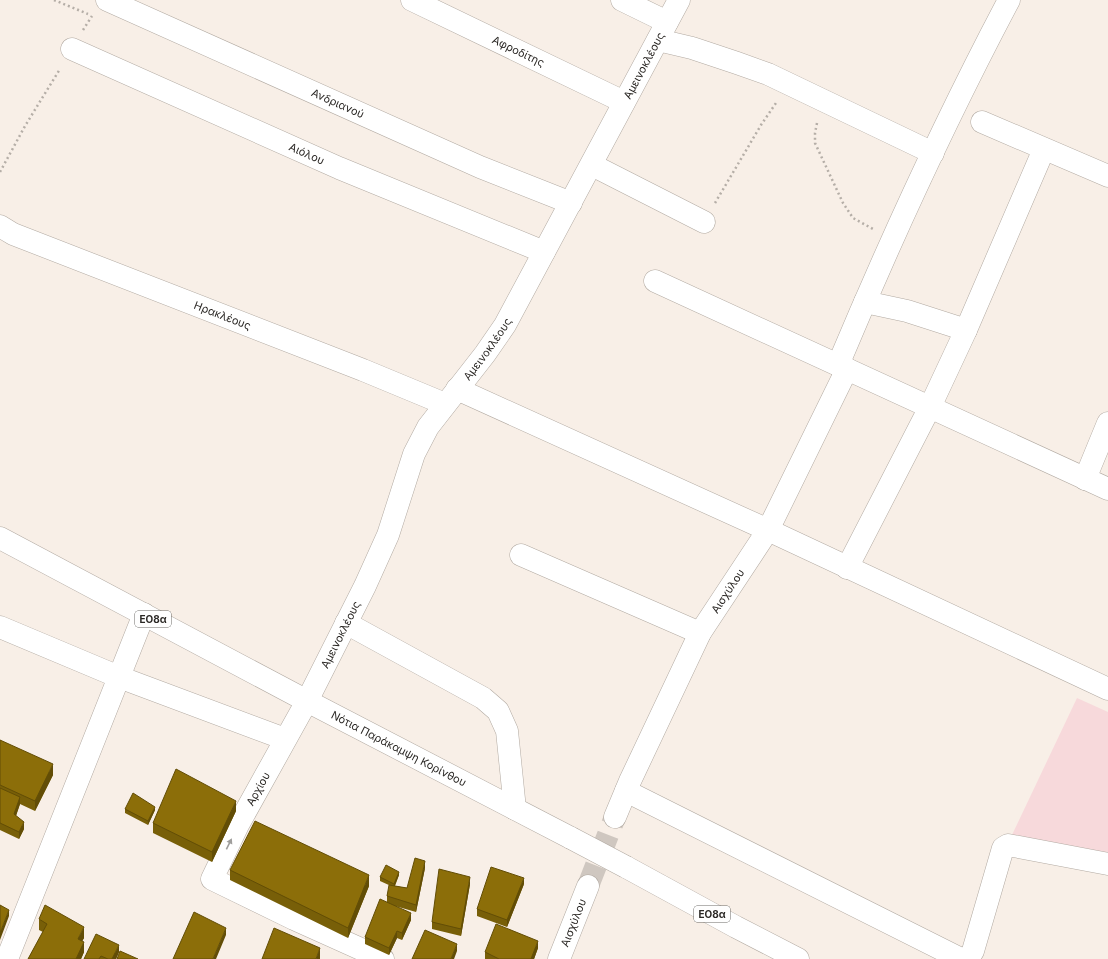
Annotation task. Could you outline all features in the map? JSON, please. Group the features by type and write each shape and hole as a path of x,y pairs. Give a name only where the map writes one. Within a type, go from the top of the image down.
{"main road":[{"name":"Αφροδίτης","path":"412,0 624,102"},
{"path":"622,0 662,31 692,48 768,74 933,152"},
{"name":"Αμεινοκλέους","path":"307,701 365,586 388,535 414,454 428,427 485,354 505,325 679,0"},
{"name":"Αισχύλου","path":"615,817 700,633 768,530 843,367 865,302 895,233 933,152 1009,0"},
{"name":"Ανδριανού","path":"101,5 480,167 571,204"},
{"name":"Αιόλου","path":"72,49 339,168 544,252"},
{"path":"982,122 1108,176"},
{"path":"847,568 930,407 966,330 1044,149"},
{"path":"592,165 704,222"},
{"name":"Ηρακλέους","path":"0,226 13,234 328,356 451,397 768,530 1108,689"},
{"path":"655,281 1108,489"},
{"path":"865,302 908,312 966,330"},
{"path":"1084,479 1108,423"},
{"name":"Νότια Παράκαμψη Κορίνθου","path":"0,538 798,959"},
{"path":"521,556 700,633"},
{"path":"7,959 144,614"},
{"path":"346,623 483,698 498,711 507,731 515,809"},
{"path":"0,627 119,677 285,739"},
{"name":"Αρχίου","path":"307,701 238,825 212,879 294,919 383,959"},
{"path":"626,791 962,959 969,957 973,951 1003,848 1008,845 1108,864"},
{"name":"Αισχύλου","path":"559,959 588,886"}],"path":[{"path":"54,0 92,16"},
{"path":"0,172 25,126 92,16 101,5"},
{"path":"704,222 761,125 778,101 798,89"},
{"path":"825,102 818,117 815,143 843,203 854,218 873,229 895,233"}],"shaded area":[{"path":"1077,698 1108,712 1108,855 1011,837"}],"building":[{"path":"0,740 53,764 35,801 0,785"},
{"path":"176,769 236,801 212,852 153,823"},
{"path":"0,788 20,797 14,814 24,822 19,832 0,823"},
{"path":"133,793 155,807 148,821 125,809"},
{"path":"255,821 369,875 348,928 230,870"},
{"path":"415,858 425,861 416,905 387,896 389,885 407,888"},
{"path":"386,865 399,872 394,884 380,877"},
{"path":"491,867 524,878 507,920 477,909"},
{"path":"439,869 470,877 461,929 432,922"},
{"path":"380,899 411,913 402,933 397,931 389,948 365,937"},
{"path":"0,905 9,910 0,933"},
{"path":"45,905 84,927 78,939 84,942 76,959 28,959 47,924 39,919"},
{"path":"194,912 226,928 213,959 173,959"},
{"path":"496,924 538,941 531,959 499,959 485,952"},
{"path":"274,928 320,948 316,959 262,959"},
{"path":"425,930 457,944 451,959 412,959"},
{"path":"96,934 119,945 112,959 101,956 99,959 84,959"},
{"path":"120,951 138,959 117,959"}],"tunnel":[{"path":"588,886 615,817"}]}
